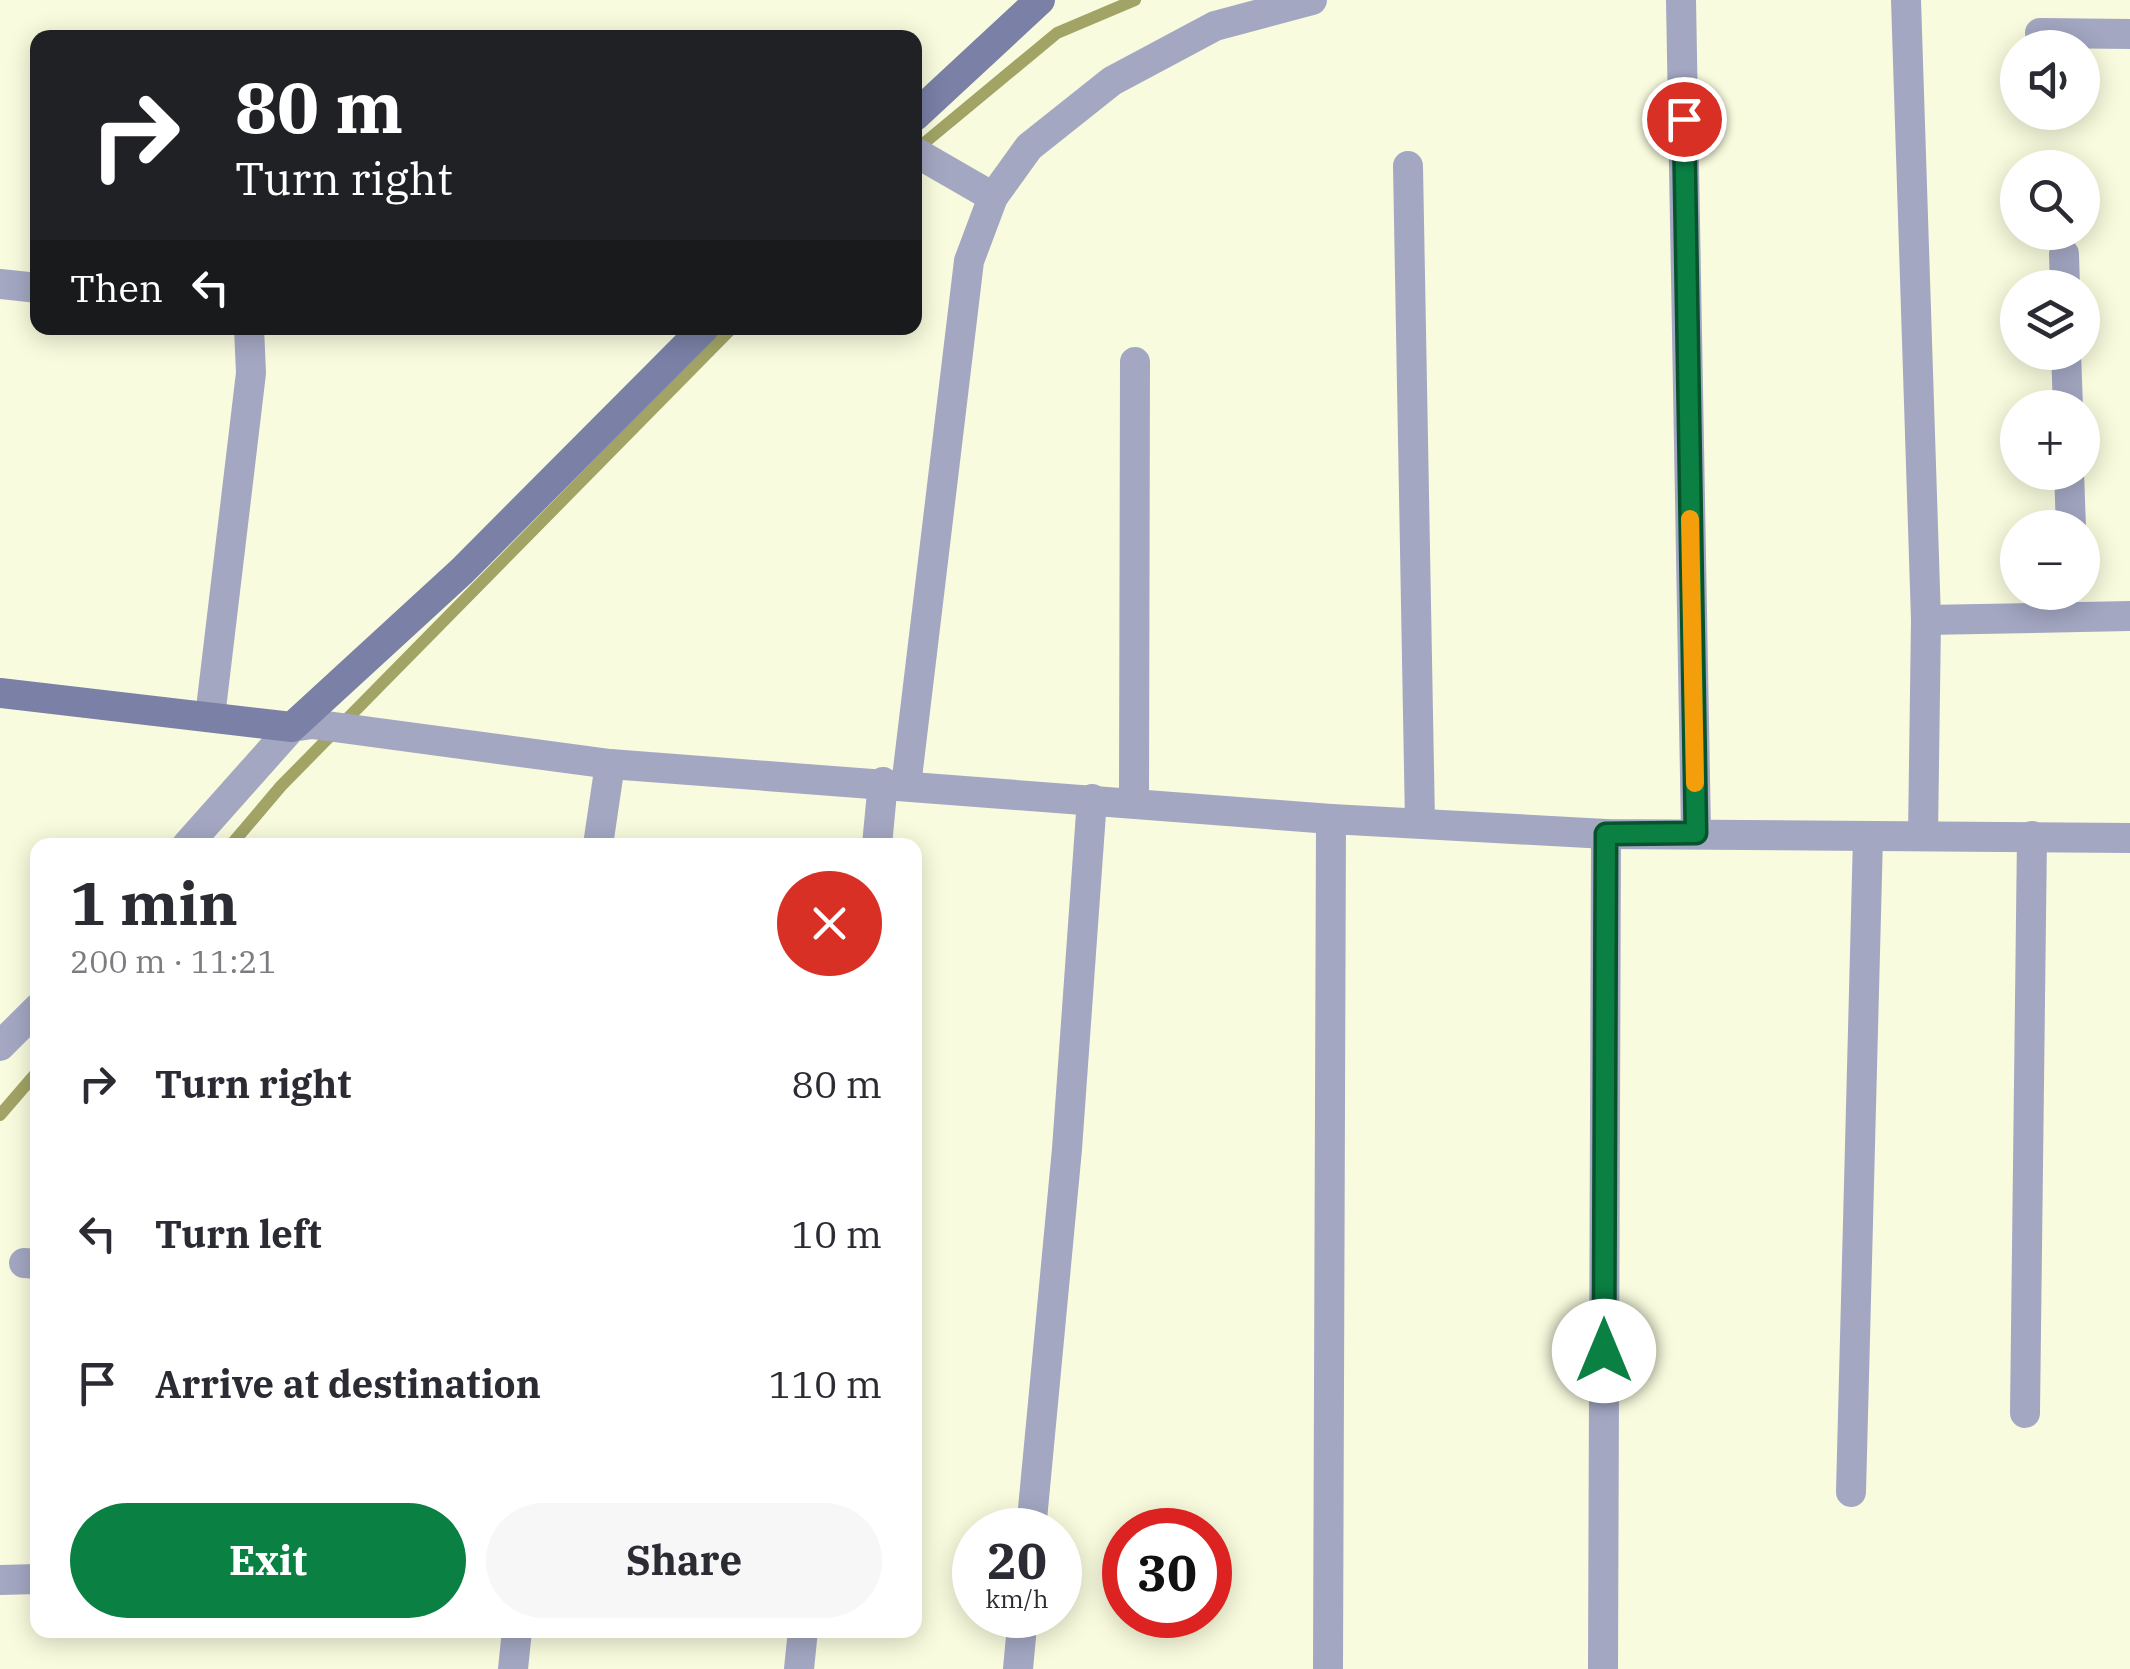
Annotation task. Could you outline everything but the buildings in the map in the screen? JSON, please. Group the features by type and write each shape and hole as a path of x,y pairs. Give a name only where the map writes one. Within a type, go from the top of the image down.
{"street":[{"path":"922,110 1040,0"},
{"path":"880,838 895,784 969,261 993,197 1028,147 1112,81 1214,26 1312,0"},
{"path":"1682,0 1696,833"},
{"path":"1906,0 1926,620 1924,836"},
{"path":"2100,34 2130,34"},
{"path":"922,157 993,197"},
{"path":"1408,166 1420,823"},
{"path":"2064,254 2064,270"},
{"path":"0,284 30,287"},
{"path":"210,717 251,373 248,335"},
{"path":"194,838 697,335"},
{"path":"1134,802 1135,362"},
{"path":"1926,620 2023,610"},
{"path":"2098,610 2130,616"},
{"path":"0,694 610,764 1331,819 1606,834 2130,838"},
{"path":"599,838 610,764"},
{"path":"1033,1508 1067,1150 1092,799"},
{"path":"1328,1669 1331,819"},
{"path":"1602,1669 1606,834"},
{"path":"2026,1413 2032,836"},
{"path":"1852,1492 1868,837"},
{"path":"0,1046 30,1016"},
{"path":"0,1580 30,1579"},
{"path":"514,1669 516,1638"},
{"path":"799,1669 802,1638"},
{"path":"1018,1669 1021,1638"}],"waterway":[{"path":"922,145 1057,33 1135,0"},
{"path":"237,838 281,786 725,335"},
{"path":"0,1115 30,1080"}],"slow traffic":[{"path":"1690,519 1695,783"}],"route":[{"path":"1604,1351 1606,834 1696,833 1684,119"}]}
